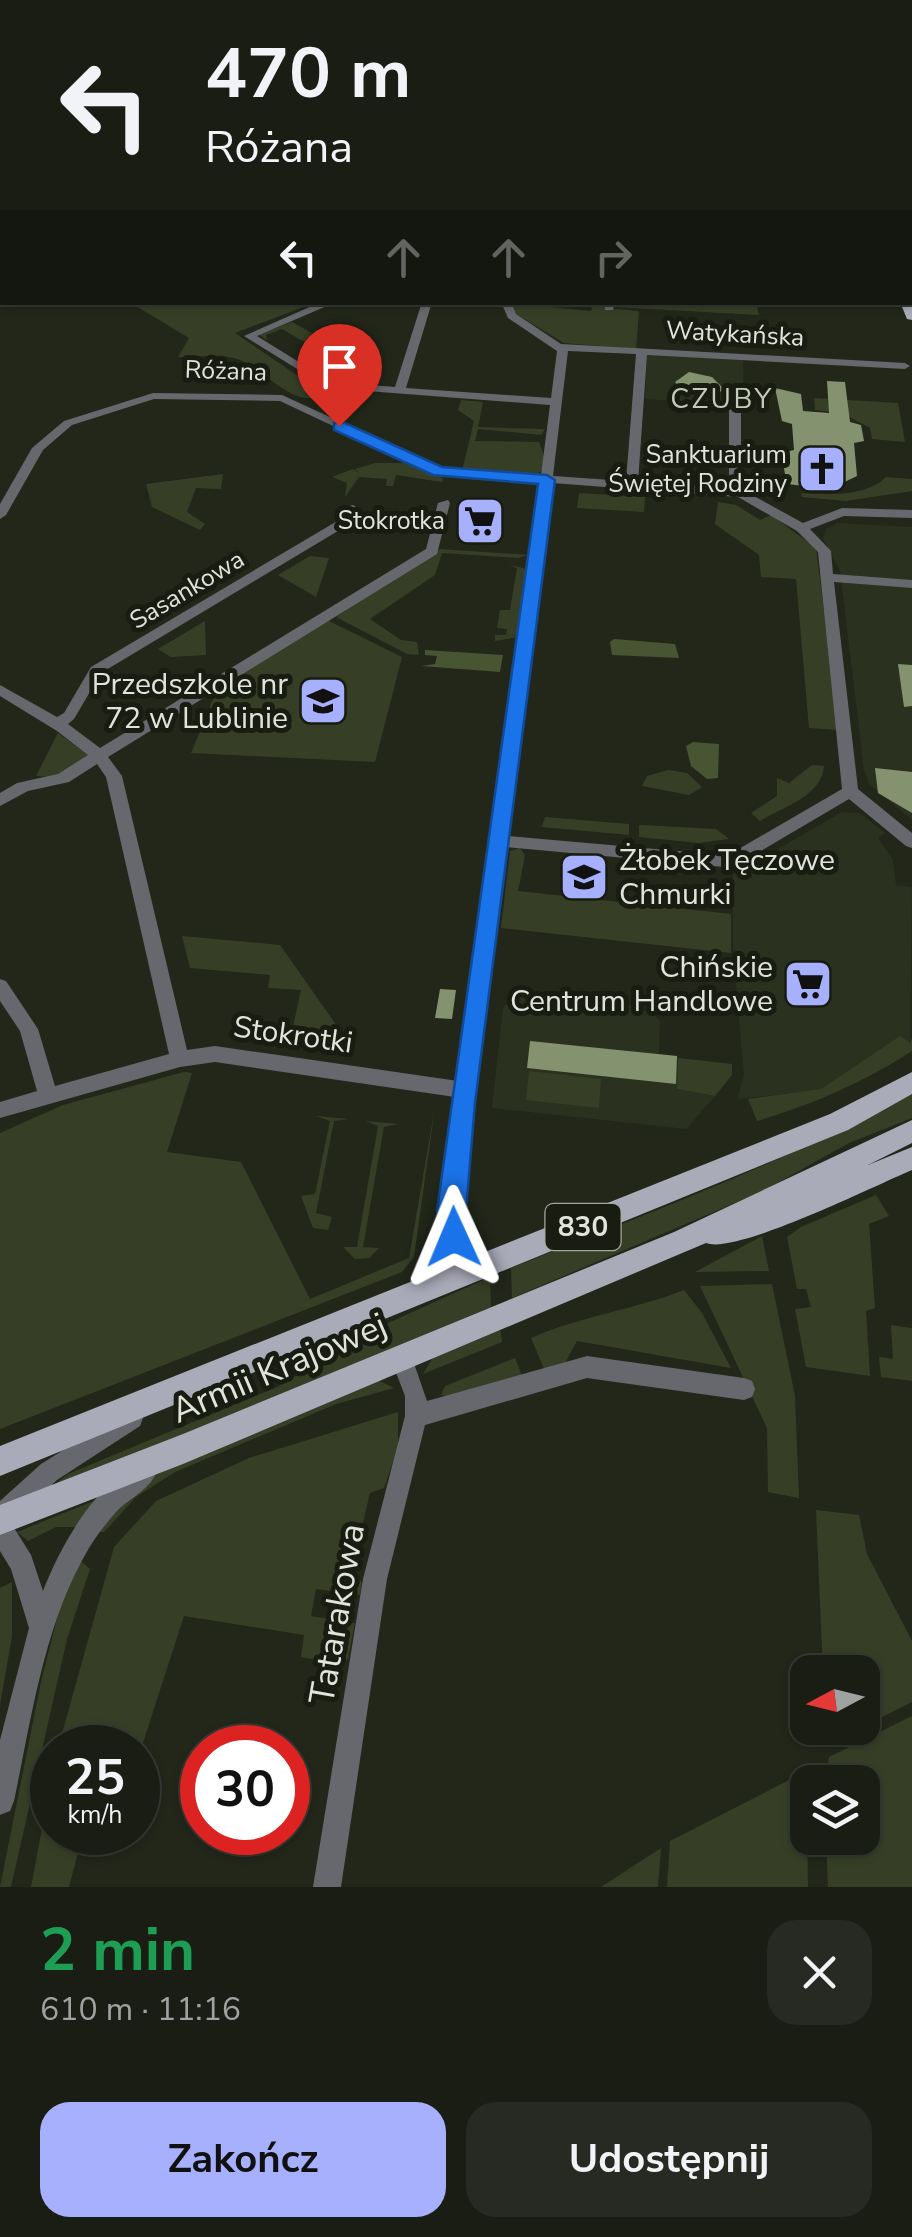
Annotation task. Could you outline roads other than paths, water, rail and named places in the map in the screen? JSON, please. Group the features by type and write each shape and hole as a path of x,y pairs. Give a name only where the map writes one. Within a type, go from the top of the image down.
{"main road":[{"name":"Armii Krajowej","path":"0,1461 158,1401 839,1122 912,1082"},
{"name":"Armii Krajowej","path":"0,1518 183,1449 683,1241 912,1131"},
{"path":"683,1241 748,1228 912,1158"}],"street":[{"name":"Różana","path":"324,305 249,336 328,385 558,402"},
{"path":"399,391 426,305"},
{"path":"424,1291 442,1250 450,1211 563,348 512,316 507,305"},
{"name":"Watykańska","path":"563,348 910,367"},
{"path":"632,486 642,351"},
{"name":"Różana","path":"0,515 38,448 55,432 98,412 153,396 282,398 439,471 736,492"},
{"path":"735,410 736,492 802,528 824,551 850,791 912,842"},
{"path":"0,800 23,787 63,778 432,551 444,503"},
{"name":"Sasankowa","path":"58,724 69,716 96,670 349,518 353,509"},
{"path":"802,528 842,512 912,514"},
{"path":"828,578 912,584"},
{"path":"0,690 58,724 99,756 114,776 180,1060"},
{"path":"500,841 724,860 743,854 850,791"},
{"path":"0,986 29,1030 48,1096"},
{"name":"Stokrotki","path":"0,1110 180,1060 231,1055 464,1090"},
{"path":"450,1211 458,1246 490,1264"},
{"name":"Tatarakowa","path":"327,1887 375,1579 416,1416 416,1396 401,1358"},
{"path":"416,1416 587,1367 744,1388"},
{"name":"Armii Krajowej","path":"0,1518 49,1472 158,1401"},
{"path":"0,1801 40,1627 74,1549 126,1486 183,1449"},
{"path":"0,1528 22,1564 40,1627"}],"place":[{"name":"Sanktuarium Świętej Rodziny","path":"822,469"},
{"name":"Stokrotka","path":"480,521"},
{"name":"Przedszkole nr 72 w Lublinie","path":"323,701"},
{"name":"Żłobek Tęczowe Chmurki","path":"584,877"},
{"name":"Chińskie Centrum Handlowe","path":"808,984"}],"district":[{"name":"CZUBY","path":"722,399"}]}
